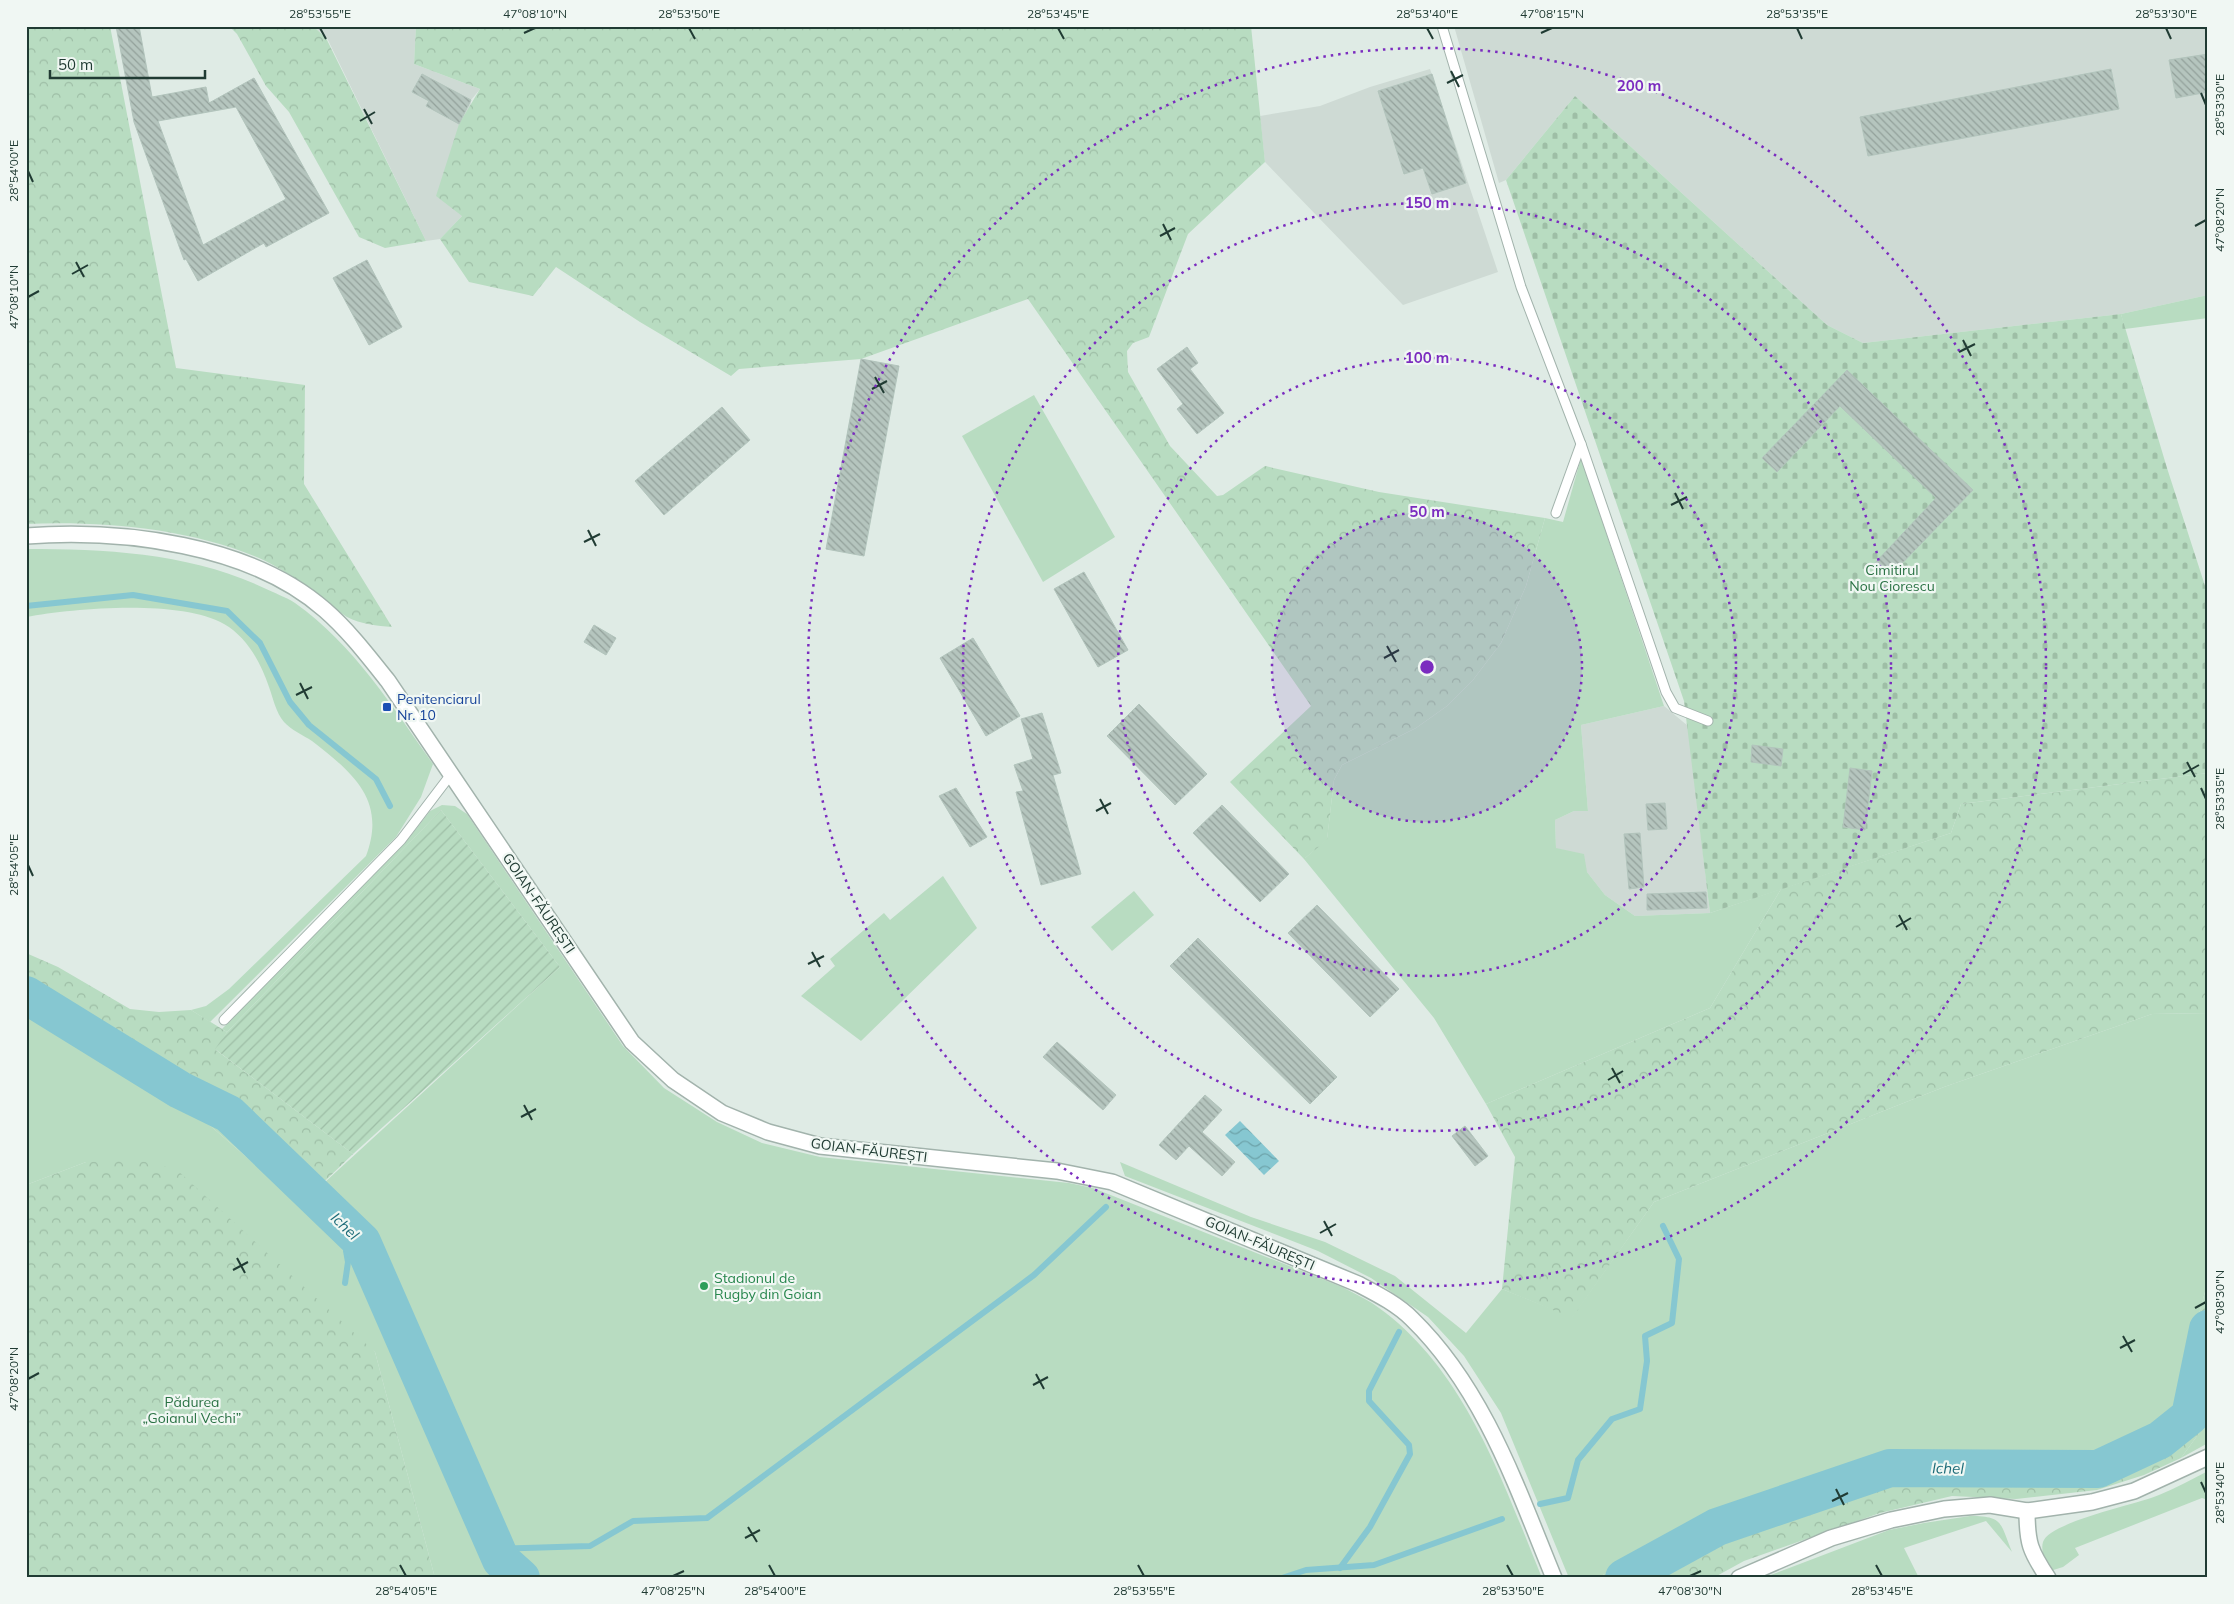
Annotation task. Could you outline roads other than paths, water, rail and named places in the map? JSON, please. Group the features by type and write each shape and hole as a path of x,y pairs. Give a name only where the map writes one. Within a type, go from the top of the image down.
{"street":[{"name":"GOIAN-FĂUREȘTI","path":"26,536 58,534 141,538 215,553 261,570 294,588 325,610 360,646 388,681 452,773 632,1042 673,1080 722,1113 768,1132 820,1146 1057,1172 1112,1182 1358,1284 1387,1300 1412,1318 1443,1352 1494,1433 1554,1578"},
{"path":"1739,1578 1831,1538 1891,1520 1944,1509 1990,1505 2027,1511 2092,1502 2134,1491 2208,1457"},
{"path":"2027,1511 2027,1534 2032,1554 2048,1578"}],"lane":[{"path":"1442,27 1521,287 1581,444 1666,692 1675,708 1708,721"},
{"path":"1556,513 1581,444"},
{"path":"224,1020 402,840 452,773"}],"water":[{"path":"1240,1121 1279,1161 1264,1175 1225,1135"}],"waterway":[{"path":"26,606 133,595 227,611 260,643 290,702 309,725 376,779 390,806"},
{"name":"Ichel","path":"26,995 180,1090 229,1114 362,1242 501,1560 521,1578"},
{"path":"496,1549 590,1546 633,1521 707,1518 1034,1275 1106,1207"},
{"path":"1540,1504 1568,1498 1578,1460 1612,1419 1640,1409 1647,1361 1645,1336 1672,1323 1679,1259 1663,1226"},
{"path":"345,1283 348,1262 346,1251 358,1239"},
{"name":"Ichel","path":"1624,1578 1717,1527 1890,1468 2098,1469 2160,1440 2190,1416 2208,1329"},
{"path":"1340,1568 1370,1527 1410,1454 1409,1445 1369,1401 1369,1391 1399,1332"},
{"path":"1282,1578 1306,1570 1374,1565 1502,1519"}],"place":[{"name":"Penitenciarul Nr. 10","path":"387,707"},
{"name":"Stadionul de Rugby din Goian","path":"704,1286"}],"park label":[{"name":"Cimitirul Nou Ciorescu","path":"1892,578"},
{"name":"Pădurea „Goianul Vechi”","path":"192,1410"}]}
